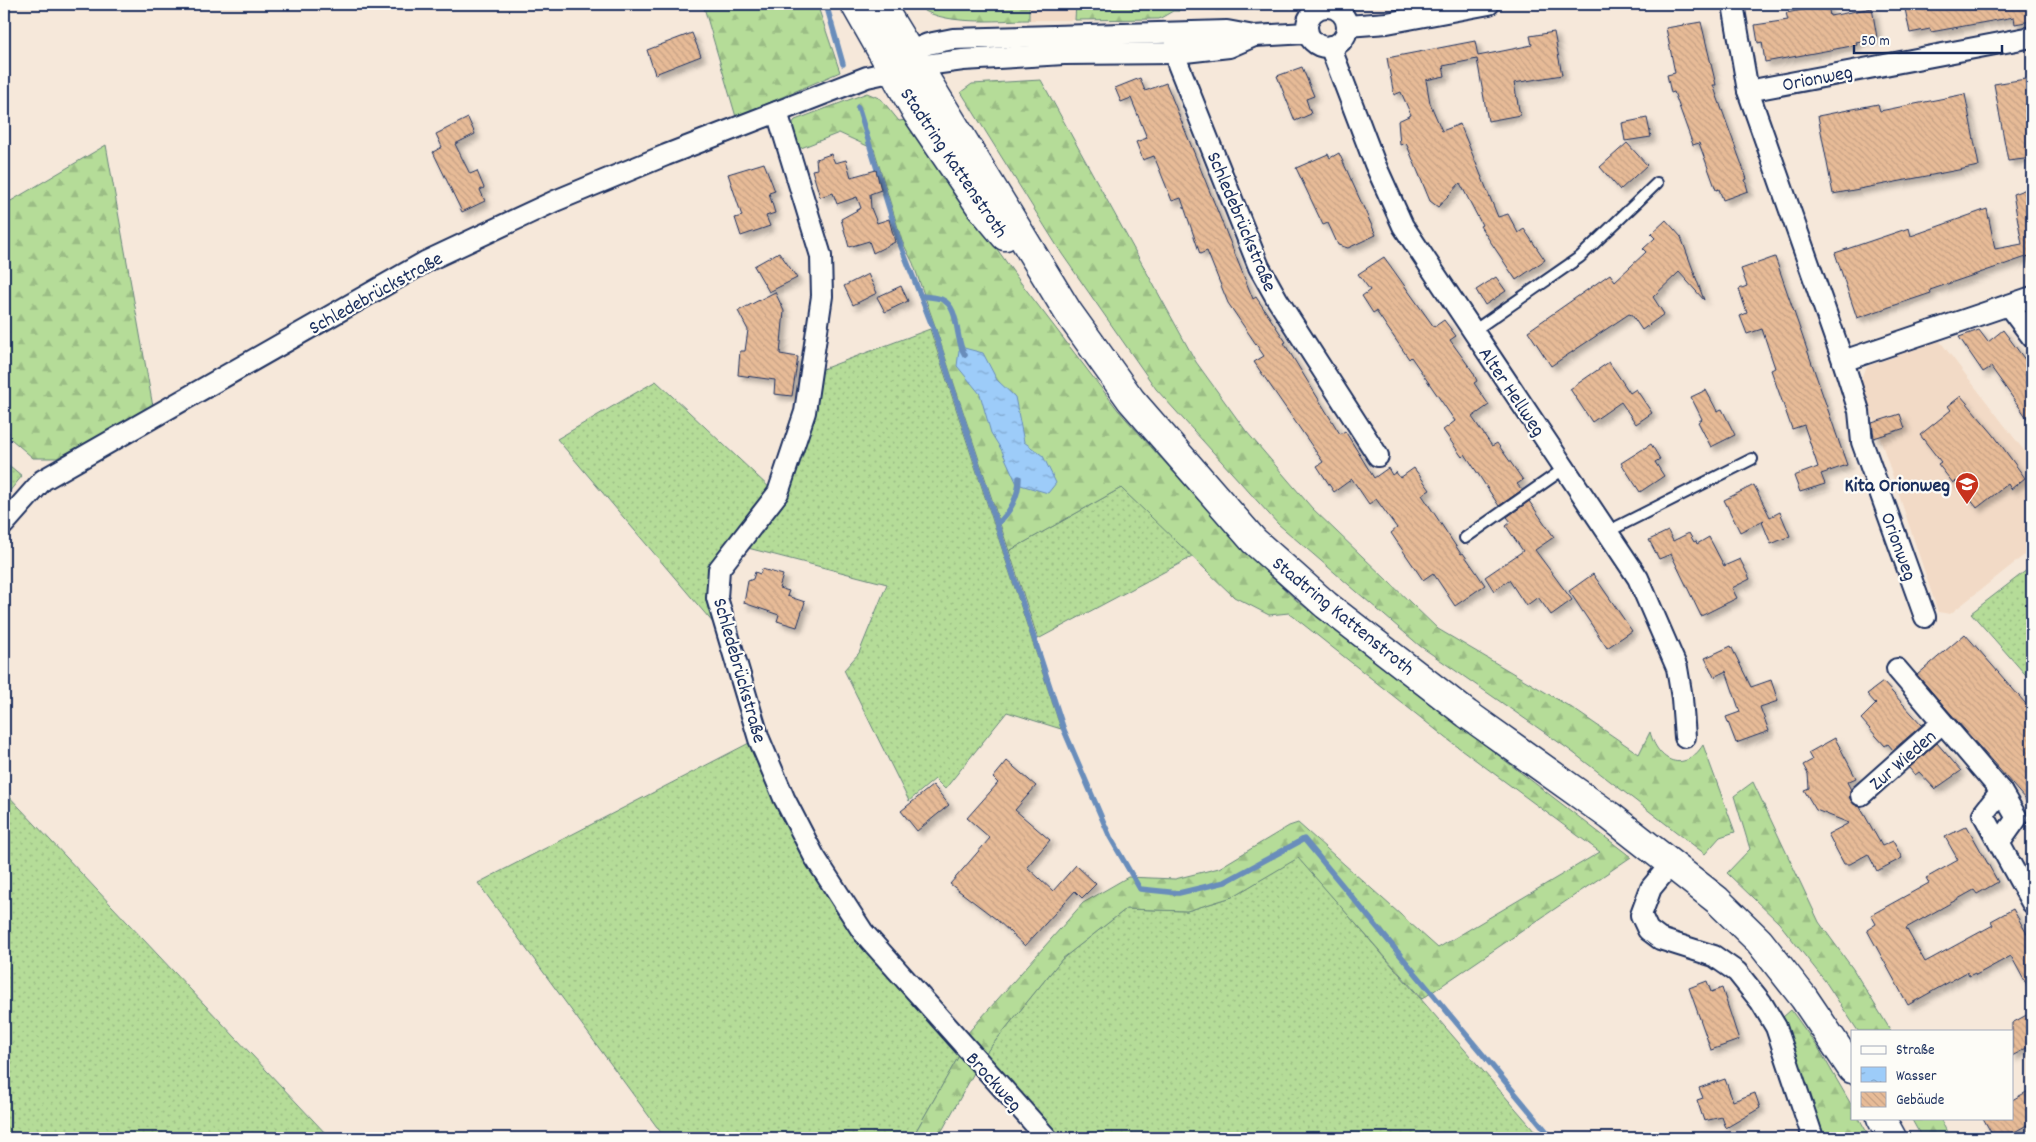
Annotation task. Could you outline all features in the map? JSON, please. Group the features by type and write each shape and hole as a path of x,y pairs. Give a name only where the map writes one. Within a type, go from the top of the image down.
{"main road":[{"name":"Stadtring Kattenstroth","path":"855,4 895,65 1131,400 1254,541 1334,612 1467,714 1610,816 1717,900 1759,941 1804,998 1851,1068"},
{"name":"Stadtring Kattenstroth","path":"880,4 895,65"},
{"path":"1881,1120 1887,1138"},
{"path":"1881,1120 1892,1138"}],"street":[{"path":"1347,26 1387,23 1489,4"},
{"name":"Orionweg","path":"1733,4 1748,91 1843,361 1859,411 1862,442 1925,616"},
{"path":"1321,6 1338,10 1343,15 1347,26 1340,41 1330,46 1314,42 1307,32 1311,15 1321,6"},
{"name":"Schledebrückstraße","path":"4,524 43,480 427,261 555,201 895,65 953,39 1176,43 1227,31 1254,36 1307,32"},
{"name":"Orionweg","path":"1748,91 2032,37"},
{"name":"Schledebrückstraße","path":"1176,43 1178,64 1259,267 1378,456"},
{"name":"Alter Hellweg","path":"1330,46 1375,164 1404,226 1472,332 1638,578 1677,668 1682,698 1685,737"},
{"name":"Schledebrückstraße","path":"777,112 820,256 822,296 805,412 778,493 719,569 717,598 759,739 784,798 814,856 863,932 964,1047"},
{"path":"1843,361 2032,297"},
{"path":"2008,305 2032,337"},
{"name":"Zur Wieden","path":"1896,668 2001,791 2017,818 2000,842"},
{"name":"Zur Wieden","path":"1861,795 1942,723"},
{"path":"2001,791 1983,814 2032,903"},
{"path":"1671,864 1651,888 1641,915 1648,930 1660,939 1714,956 1737,972 1755,994 1776,1027 1813,1138"},
{"name":"Brockweg","path":"964,1047 1047,1138"}],"lane":[{"path":"1472,332 1580,258 1656,183"},
{"path":"1607,532 1752,459"},
{"path":"1465,538 1565,468"}],"shaded area":[{"path":"1029,4 1076,4 1075,20 1029,20"},
{"name":"Kita Orionweg","path":"1939,340 2032,461 2032,549 1950,614 1938,612 1861,381 1863,373 1868,366"}],"green space":[{"path":"703,4 817,4 840,72 736,117"},
{"path":"915,4 1029,4 1029,20 969,21 953,19 925,11"},
{"path":"1076,4 1177,4 1179,11 1173,11 1159,19 1075,20"},
{"path":"1214,4 1292,4 1290,8 1215,10"},
{"path":"1041,80 1196,362 1246,431 1312,508 1438,629 1572,708 1639,754 1650,732 1659,751 1672,761 1680,762 1688,759 1696,754 1703,745 1735,832 1720,837 1705,854 1567,748 1420,646 1278,524 1156,389 1062,254 961,92 972,84"},
{"path":"867,93 881,99 899,121 906,120 1021,283 1118,410 1244,551 1297,601 1631,857 1422,999 1298,858 1232,897 1187,911 1126,909 1062,959 984,1055 966,1035 1083,903 1128,877 1175,879 1219,868 1289,826 1298,823 1438,948 1600,852 1450,741 1289,613 1269,615 1234,597 1121,488 1009,551 935,326 913,263 902,241 874,149 839,133 796,150 790,127 795,120"},
{"path":"106,145 153,407 57,458 33,458 4,433 4,205"},
{"path":"930,329 1061,729 1007,712 945,789 935,779 909,801 844,670 859,653 887,584 744,547 820,370"},
{"path":"656,381 772,490 712,569 720,631 557,439"},
{"path":"4,461 22,476 4,498"},
{"path":"1121,488 1194,556 1038,639 1009,551"},
{"path":"2032,566 2032,682 1971,613"},
{"path":"753,741 807,861 837,914 960,1054 912,1138 665,1138 478,883"},
{"path":"1753,782 1819,922 1853,969 1890,1030 1857,1030 1825,981 1779,923 1727,873 1750,849 1734,796"},
{"path":"4,791 328,1136 325,1138 4,1138"},
{"path":"1298,857 1541,1138 1060,1138 984,1055 1062,959 1126,909 1187,911 1232,897"},
{"path":"1791,1010 1819,1049 1851,1104 1851,1120 1860,1120 1870,1138 1825,1138 1782,1018"},
{"path":"960,1054 975,1071 938,1138 912,1138"},
{"path":"1912,1120 1941,1120 1950,1138 1922,1138"}],"water":[{"path":"964,348 983,353 997,380 1015,397 1024,442 1043,456 1056,483 1048,493 1017,484 1001,449 991,433 980,394 957,366 959,350"}],"building":[{"path":"1904,4 2032,4 2032,13 2030,14 2031,21 2015,24 2014,17 1931,32 1930,29 1910,33"},
{"path":"1828,5 1830,16 1872,8 1877,38 1856,42 1857,45 1765,62 1762,42 1758,43 1755,25 1788,20 1786,13"},
{"path":"1701,22 1716,85 1713,85 1747,179 1745,180 1748,191 1723,200 1719,189 1716,190 1699,143 1693,145 1674,92 1671,93 1667,75 1675,73 1666,28"},
{"path":"1554,32 1562,75 1514,83 1520,115 1488,121 1477,59 1443,66 1445,76 1426,80 1430,103 1442,131 1460,124 1498,217 1508,214 1518,233 1524,229 1545,260 1516,280 1480,226 1482,225 1460,183 1438,207 1430,201 1406,143 1400,145 1398,121 1411,115 1401,92 1394,95 1387,58 1475,41 1478,56 1532,45 1530,36"},
{"path":"692,33 701,56 655,74 647,50"},
{"path":"1302,67 1314,96 1306,99 1311,114 1295,121 1277,76"},
{"path":"1140,78 1145,91 1166,83 1253,299 1256,297 1286,342 1284,343 1340,434 1345,431 1374,478 1388,468 1392,475 1396,472 1400,478 1414,468 1430,490 1422,495 1461,554 1463,553 1485,585 1455,606 1433,573 1423,580 1391,533 1397,528 1376,499 1369,504 1352,479 1334,492 1317,466 1323,462 1254,362 1264,356 1228,303 1207,251 1200,254 1181,198 1172,201 1154,156 1143,160 1136,142 1147,138 1131,98 1121,102 1115,88"},
{"path":"2032,78 2032,158 2008,161 1994,84"},
{"path":"1965,94 1979,166 1833,194 1818,116 1878,104 1880,111"},
{"path":"468,118 475,134 455,144 470,174 477,171 484,188 480,190 485,201 462,212 433,152 442,147 436,134"},
{"path":"1647,118 1651,137 1625,141 1622,123"},
{"path":"1627,143 1647,165 1620,190 1600,167"},
{"path":"1339,153 1376,235 1348,248 1338,245 1328,223 1323,225 1296,168 1328,154 1330,158"},
{"path":"831,154 835,163 846,160 851,177 876,170 881,190 870,194 871,208 877,223 889,219 895,242 873,253 869,241 849,247 841,219 861,208 857,197 837,204 833,193 820,197 812,170 817,169 816,159"},
{"path":"764,163 775,191 769,193 775,213 766,216 770,226 741,236 735,218 742,216 728,174"},
{"path":"2032,187 2032,255 1930,290 1931,293 1857,318 1835,253 1909,228 1911,236 1987,209 1995,249 2022,244 2013,194"},
{"path":"1666,220 1681,237 1704,300 1679,272 1653,297 1664,314 1642,330 1632,315 1629,314 1551,366 1528,331 1610,274 1615,281 1646,252 1643,249 1655,238 1651,234"},
{"path":"779,252 797,278 769,292 754,266"},
{"path":"1384,257 1434,327 1444,320 1456,336 1450,340 1473,372 1477,381 1474,383 1489,405 1472,417 1492,446 1497,443 1523,480 1517,484 1522,490 1499,506 1465,454 1462,457 1443,430 1455,421 1411,357 1409,359 1376,311 1373,313 1362,296 1370,290 1358,274"},
{"path":"1775,257 1847,465 1821,474 1825,484 1800,492 1794,476 1818,467 1804,425 1792,429 1771,370 1775,368 1762,329 1747,334 1740,316 1747,313 1739,289 1747,286 1741,269"},
{"path":"868,274 877,293 853,305 844,286"},
{"path":"1496,277 1506,291 1485,305 1476,290"},
{"path":"901,286 908,301 885,312 877,297"},
{"path":"775,292 784,311 780,354 798,357 792,396 774,394 775,380 738,375 740,351 745,351 748,330 738,311"},
{"path":"1979,330 1988,342 2003,330 2032,369 2032,425 1991,367 1983,372 1959,337"},
{"path":"1609,362 1630,393 1636,389 1652,413 1636,424 1621,402 1592,422 1570,389"},
{"path":"1706,390 1717,411 1722,409 1735,435 1711,447 1698,422 1702,419 1691,397"},
{"path":"1961,396 1993,434 2025,478 2011,489 2008,484 1977,508 1956,481 1953,483 1938,464 1941,462 1920,435 1951,410 1948,406"},
{"path":"1900,414 1905,428 1874,438 1872,423"},
{"path":"1651,444 1660,459 1655,462 1664,476 1640,492 1621,463"},
{"path":"1754,485 1770,517 1780,512 1790,536 1771,544 1762,522 1764,520 1740,532 1724,500"},
{"path":"1529,501 1554,537 1535,550 1572,600 1551,615 1538,597 1526,606 1509,580 1494,591 1485,577 1523,551 1506,526 1511,522 1507,517"},
{"path":"1668,531 1673,541 1689,533 1697,544 1709,537 1724,566 1740,559 1750,579 1732,588 1737,598 1701,616 1671,554 1659,559 1649,540"},
{"path":"762,569 783,575 779,588 789,591 787,596 805,602 797,627 777,621 779,615 744,603 748,581 753,579 755,572 760,574"},
{"path":"1593,574 1632,631 1607,648 1569,591"},
{"path":"1965,634 2032,711 2032,807 1917,675"},
{"path":"1731,646 1751,687 1771,680 1778,701 1760,707 1769,731 1736,743 1726,717 1740,712 1726,671 1714,677 1705,658"},
{"path":"1883,682 1922,725 1893,750 1888,744 1885,746 1861,719 1876,704 1867,694"},
{"path":"1835,738 1856,778 1847,782 1851,790 1849,797 1852,802 1860,807 1882,846 1893,841 1902,858 1877,871 1868,854 1850,864 1844,864 1828,834 1849,823 1816,810 1804,790 1809,788 1808,774 1803,765 1812,760 1808,753"},
{"path":"1937,743 1961,771 1935,789 1919,772 1915,775 1909,768"},
{"path":"1007,761 1036,786 1015,810 1050,840 1027,867 1053,891 1076,865 1096,884 1082,898 1075,891 1025,946 996,919 950,884 990,838 967,818 998,783 993,778"},
{"path":"933,785 949,805 917,831 901,811"},
{"path":"1967,826 1998,882 1977,894 1974,890 1906,928 1925,962 1993,925 1991,921 2013,909 2032,943 2032,995 2011,956 1976,975 1975,973 1969,976 1967,972 1908,1005 1867,930 1876,924 1871,915 1929,883 1926,878 1958,860 1945,837"},
{"path":"1707,981 1711,992 1722,988 1739,1040 1711,1050 1689,988"},
{"path":"2032,1012 2032,1045 2014,1055 2014,1030 2012,1030 2012,1023"},
{"path":"1725,1079 1733,1101 1755,1093 1760,1108 1726,1128 1722,1117 1704,1121 1697,1100 1703,1098 1699,1088"},
{"path":"2032,1089 2032,1122 2004,1138 1994,1138 1984,1120 2014,1120 2014,1099"}],"waterway":[{"path":"826,4 843,64"},
{"path":"858,107 899,241 933,328 1064,730 1110,837 1140,889 1179,893 1225,882 1304,839 1552,1138"},
{"path":"921,296 939,298 952,309 959,341 965,355"},
{"path":"997,524 1013,504 1019,485 1019,478"}],"place":[{"name":"Kita Orionweg","path":"1967,505"}]}
